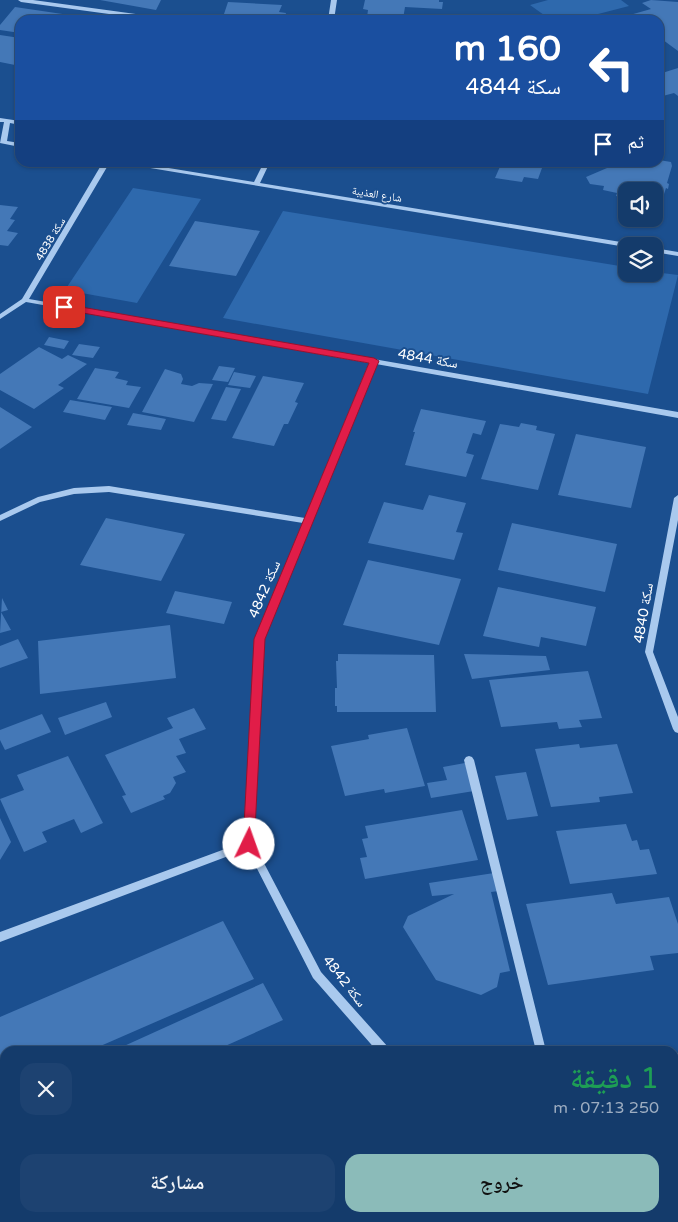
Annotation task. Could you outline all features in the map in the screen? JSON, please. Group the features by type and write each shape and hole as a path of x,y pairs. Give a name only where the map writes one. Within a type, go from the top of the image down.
{"street":[{"path":"21,0 129,15"},
{"path":"332,15 334,0"},
{"path":"3,121 2,142 15,144"},
{"name":"سكة 4838","path":"0,317 25,300 104,167"},
{"name":"شارع العذيبة","path":"149,167 618,244"},
{"path":"256,184 264,167"},
{"path":"663,252 678,254"},
{"name":"سكة 4844","path":"25,300 678,415"},
{"name":"سكة 4842","path":"374,361 259,639 249,844 317,975 380,1046"},
{"path":"0,518 38,500 74,491 108,489 308,520"},
{"name":"سكة 4840","path":"678,498 649,652 678,729"},
{"path":"469,760 541,1046"},
{"path":"0,937 249,844"}],"shaded area":[{"path":"548,0 621,0 629,6 594,15 544,15 530,5"},
{"path":"133,188 201,199 137,303 65,290"},
{"path":"283,211 618,266 618,282 663,282 663,273 678,275 648,394 223,318"}],"building":[{"path":"100,0 161,0 156,10"},
{"path":"365,0 439,0 439,2 443,2 442,9 405,7 404,15 367,15 368,10 363,9"},
{"path":"651,0 678,2 678,51 664,41 664,15 630,15 651,9 642,3"},
{"path":"228,2 282,5 279,12 286,13 285,15 224,15"},
{"path":"15,7 69,15 15,15 15,32 0,30 0,25"},
{"path":"0,35 15,37 15,65 0,62"},
{"path":"678,68 678,96 674,93 664,96 664,72"},
{"path":"664,161 671,162 672,166 667,183 669,184 668,189 666,188 663,197 663,182 618,182 618,196 616,196 617,193 603,190 604,186 590,184 586,177 609,167 664,167"},
{"path":"500,167 542,168 538,179 524,177 522,182 495,178"},
{"path":"0,205 18,207 10,219 15,220 7,231 18,233 8,246 0,245"},
{"path":"195,221 260,231 236,276 169,266"},
{"path":"49,337 69,341 64,349 44,345"},
{"path":"79,344 100,347 93,358 72,355"},
{"path":"39,347 62,359 68,355 87,364 58,385 64,388 34,409 0,390 0,374"},
{"path":"219,366 235,368 228,382 212,380"},
{"path":"95,368 119,372 115,378 128,381 126,385 141,387 129,408 77,399"},
{"path":"165,369 181,374 183,379 181,384 192,386 199,383 213,384 194,422 142,412"},
{"path":"234,372 256,376 250,388 228,385"},
{"path":"263,376 304,383 295,402 298,403 288,424 284,424 274,446 232,438"},
{"path":"226,387 241,389 226,421 211,419"},
{"path":"70,400 112,407 105,420 63,412"},
{"path":"0,407 32,427 0,449"},
{"path":"421,409 486,421 481,435 473,433 466,453 474,455 466,477 405,465"},
{"path":"133,413 166,419 161,430 127,425"},
{"path":"521,423 537,426 536,430 555,434 538,490 481,479 500,424 519,427"},
{"path":"576,434 646,447 631,508 558,495"},
{"path":"429,495 466,503 456,532 463,533 454,560 368,543 384,502 423,510"},
{"path":"106,518 185,534 161,581 80,565"},
{"path":"512,523 617,544 605,592 498,570"},
{"path":"368,560 461,579 439,645 343,625"},
{"path":"498,587 596,607 586,646 541,637 539,647 483,636"},
{"path":"175,591 232,602 224,624 166,613"},
{"path":"2,598 8,610 1,612"},
{"path":"1,612 11,630 0,633"},
{"path":"170,625 176,678 40,694 38,641"},
{"path":"18,639 28,658 0,668 0,646"},
{"path":"338,654 434,655 436,712 337,712 335,688 337,688 336,661 338,661"},
{"path":"464,654 546,656 550,670 472,679"},
{"path":"588,671 602,718 579,720 582,727 559,729 557,722 501,727 489,680"},
{"path":"106,702 112,717 65,735 58,718"},
{"path":"194,708 206,729 179,739 186,753 176,756 186,772 173,777 176,783 170,793 163,796 165,799 131,813 122,796 126,795 105,755 173,728 167,718"},
{"path":"42,714 51,732 5,750 0,740 0,730"},
{"path":"407,728 425,786 385,793 384,789 345,796 331,746 369,739 368,735"},
{"path":"579,744 580,748 617,744 633,793 599,797 600,802 551,807 535,749"},
{"path":"68,756 103,823 81,833 74,819 42,832 47,842 24,852 0,799 24,790 17,775"},
{"path":"465,763 474,791 431,798 427,783 447,780 443,767"},
{"path":"526,772 538,816 507,820 495,776"},
{"path":"462,810 478,860 365,879 360,858 367,857 362,839 368,838 365,826"},
{"path":"0,818 11,842 0,860"},
{"path":"626,824 632,841 637,840 640,850 649,849 657,874 570,884 556,831"},
{"path":"494,873 499,891 491,892 510,971 500,973 497,987 481,995 436,980 403,927 408,916 454,894 432,896 429,883"},
{"path":"612,893 616,904 669,897 678,924 678,953 650,956 654,970 548,985 526,904"},
{"path":"223,921 254,979 100,1046 0,1046 0,1017"},
{"path":"263,983 283,1020 225,1046 124,1046"}],"route":[{"path":"64,307 374,361 259,639 249,844"}]}
